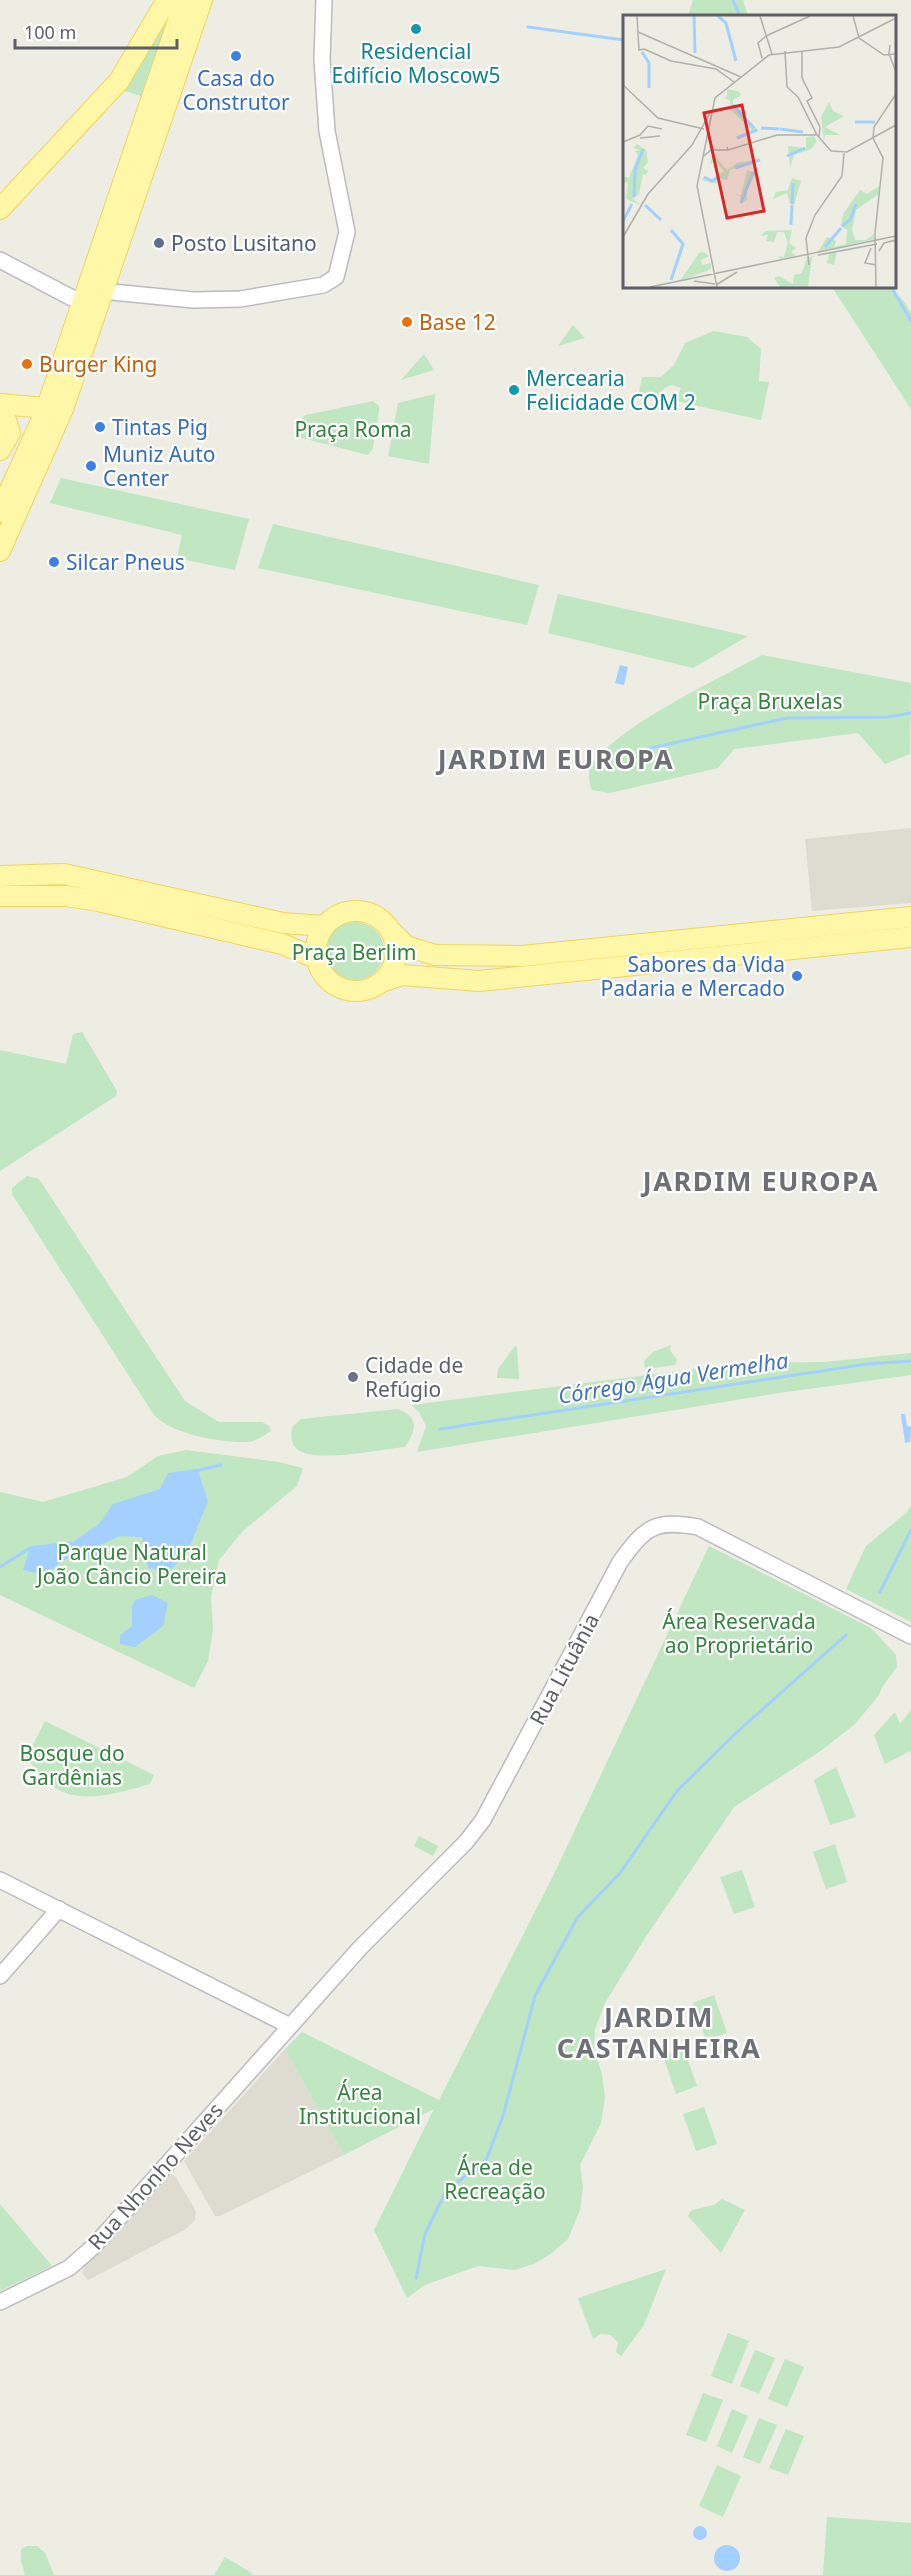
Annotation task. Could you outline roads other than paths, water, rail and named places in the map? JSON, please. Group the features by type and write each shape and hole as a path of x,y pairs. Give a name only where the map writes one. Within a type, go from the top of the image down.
{"main road":[{"path":"0,209 119,81 167,0"},
{"path":"94,297 185,0"},
{"path":"0,512 54,409 202,0"},
{"path":"0,404 54,409"},
{"path":"0,414 6,420 10,433 0,450"},
{"path":"0,551 14,484"},
{"path":"0,876 64,874 283,923 324,926"},
{"path":"0,896 66,896 282,944 316,958"},
{"path":"182,921 191,918 195,913 192,904 187,900"},
{"path":"911,917 608,949 522,956 452,957 418,951 406,946 383,921 360,911 333,917 324,926 317,941 316,958 326,979 338,986 360,990 393,976 414,975 479,981 911,937"},
{"path":"770,931 760,941 771,951"},
{"path":"381,982 387,977 395,959 396,950 392,932"}],"street":[{"path":"0,260 94,297 240,299 323,285 336,277 347,232 327,131 322,60 324,0"},
{"name":"Rua Lituânia","path":"290,2026 378,1929 478,1827 620,1562 641,1533 659,1526 679,1524 698,1527 911,1636"},
{"path":"0,1880 290,2026"},
{"path":"0,1976 59,1910"},
{"name":"Rua Nhonho Neves","path":"0,2302 69,2268 94,2246 290,2026"}],"water":[{"path":"620,665 628,667 624,685 615,683"},
{"path":"901,1414 905,1414 907,1426 911,1427 910,1442 905,1443"},
{"path":"197,1469 208,1501 186,1556 167,1572 148,1568 142,1537 120,1536 100,1545 99,1558 67,1558 44,1575 23,1570 30,1548 70,1544 99,1524 113,1504 160,1489 168,1473"},
{"path":"152,1595 168,1603 163,1626 135,1647 120,1644 120,1635 132,1626 132,1607 135,1600"},
{"path":"700,2526 705,2528 707,2533 705,2538 700,2540 695,2538 693,2533 695,2528"},
{"path":"727,2545 736,2549 740,2558 736,2567 727,2571 718,2567 714,2558 718,2549"}],"waterway":[{"path":"733,0 740,15"},
{"path":"528,27 623,40"},
{"path":"892,288 911,321"},
{"path":"646,749 787,718 887,717 911,713"},
{"name":"Córrego Água Vermelha","path":"440,1429 867,1364 911,1361"},
{"name":"Córrego Água Vermelha","path":"195,1471 221,1465"},
{"path":"880,1592 911,1530"},
{"name":"Córrego Água Vermelha","path":"0,1567 30,1548 71,1543"},
{"path":"416,2278 425,2234 446,2191 486,2160 503,2116 535,1996 577,1918 620,1873 677,1791 737,1732 846,1635"}],"place":[{"name":"Residencial Edifício Moscow5","path":"416,29"},
{"name":"Casa do Construtor","path":"236,56"},
{"name":"Posto Lusitano","path":"159,243"},
{"name":"Base 12","path":"407,322"},
{"name":"Burger King","path":"27,364"},
{"name":"Mercearia Felicidade COM 2","path":"514,390"},
{"name":"Tintas Pig","path":"100,427"},
{"name":"Muniz Auto Center","path":"91,466"},
{"name":"Silcar Pneus","path":"54,562"},
{"name":"Sabores da Vida Padaria e Mercado","path":"797,976"},
{"name":"Cidade de Refúgio","path":"353,1377"}],"district":[{"name":"JARDIM EUROPA","path":"556,758"},
{"name":"JARDIM EUROPA","path":"761,1180"},
{"name":"JARDIM CASTANHEIRA","path":"659,2032"}],"park label":[{"name":"Praça Roma","path":"353,429"},
{"name":"Praça Bruxelas","path":"770,701"},
{"name":"Praça Berlim","path":"354,952"},
{"name":"Parque Natural João Câncio Pereira","path":"132,1564"},
{"name":"Área Reservada ao Proprietário","path":"739,1633"},
{"name":"Bosque do Gardênias","path":"72,1765"},
{"name":"Área Institucional","path":"360,2104"},
{"name":"Área de Recreação","path":"495,2179"}]}
